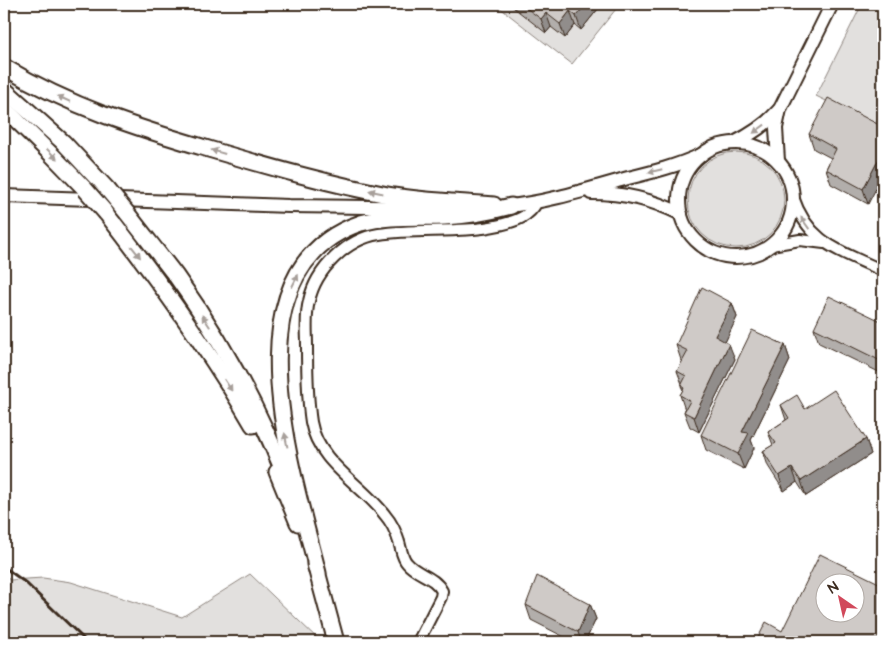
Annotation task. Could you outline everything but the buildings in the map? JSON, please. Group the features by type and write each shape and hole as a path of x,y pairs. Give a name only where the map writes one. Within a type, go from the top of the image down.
{"highway":[{"path":"4,67 64,99 107,117 266,166 398,196 511,206"},
{"path":"4,89 63,142 108,190 176,276 207,322 250,400 286,476 318,573"},
{"path":"4,108 52,155 106,213 188,322 247,416 279,476 318,573"},
{"path":"336,642 289,455 280,404 279,364 282,322 286,302 295,279 308,259 323,245 344,231 363,223 390,218 466,216 511,206"}],"main road":[{"path":"778,161 776,128 780,109 832,4"},
{"path":"4,196 289,206 463,208 511,206 576,194 669,168 717,147 734,143 755,132 780,109"},
{"path":"701,155 690,167 682,182 679,198 681,214 690,233 700,244 713,252 743,257 758,253 781,236 788,224 792,211 793,197 791,184 786,172 778,161 765,151 750,145 734,143"},
{"path":"576,194 605,193 642,198 666,206 681,214"}],"street":[{"path":"793,197 805,223 814,235 825,243 883,271"},
{"path":"418,642 441,597 442,591 434,581 406,562 396,534 387,517 326,454 317,441 311,423 308,391 306,318 309,301 318,280 334,258 362,238 382,234 498,225 524,217 532,210 536,202"},
{"path":"771,245 800,240 825,243"}],"shaded area":[{"path":"495,4 620,4 572,64"},
{"path":"862,4 883,4 883,110 875,125 816,96"},
{"path":"736,152 754,156 770,166 780,182 784,200 780,218 770,234 754,244 736,248 718,244 702,234 692,218 688,200 692,182 702,166 718,156"},
{"path":"250,574 321,642 4,642 4,575 10,580 43,578 71,582 182,617"}],"railway":[{"path":"4,567 26,583 87,642"}]}
